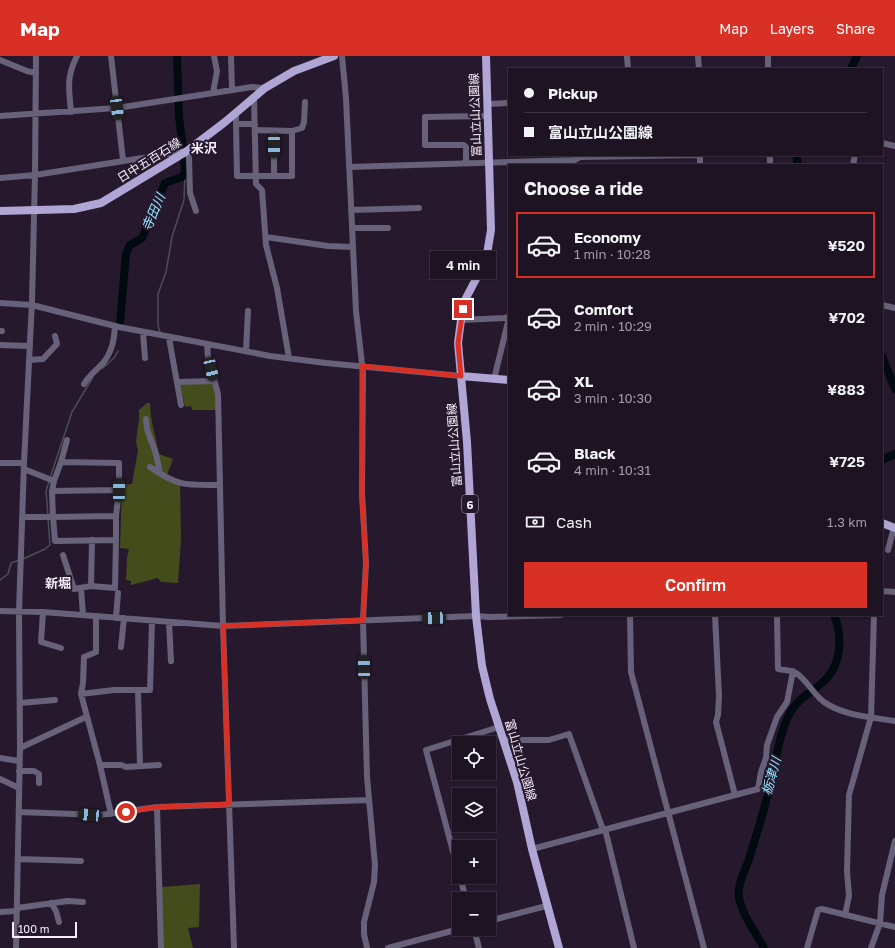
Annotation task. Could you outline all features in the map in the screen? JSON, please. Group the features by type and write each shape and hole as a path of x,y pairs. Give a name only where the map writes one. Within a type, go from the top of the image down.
{"main road":[{"name":"日中五百石線","path":"0,211 74,209 101,203 187,151 236,113 265,88 294,71 334,56"},
{"name":"富山立山公園線","path":"486,56 491,230 486,260 466,298 458,343 467,450 476,616 482,666 490,699 516,782 546,906 559,948"},
{"path":"461,376 508,380"},
{"path":"883,523 894,528"}],"street":[{"path":"16,948 20,748 19,612 35,210 36,56"},
{"path":"71,112 69,79 72,66 77,56"},
{"path":"111,56 123,160"},
{"path":"213,92 217,71 214,56"},
{"path":"231,56 232,90"},
{"path":"342,56 350,167 356,310 362,366 362,509 366,563 363,620 367,777 375,865 374,882 364,922 364,934 367,948"},
{"path":"627,56 628,68"},
{"path":"698,56 699,68"},
{"path":"768,56 768,68"},
{"path":"0,60 27,72 36,73"},
{"path":"0,116 117,108 213,92 252,87 265,88"},
{"path":"254,97 256,184 262,190 266,245 277,288 289,358"},
{"path":"236,124 274,131 292,131 302,128 305,102"},
{"path":"487,104 508,103"},
{"path":"236,113 237,176 292,176 292,131"},
{"path":"466,163 466,147 464,145 425,145 425,117 488,116"},
{"path":"274,131 274,176"},
{"path":"883,143 895,146"},
{"path":"0,178 35,175 187,151 189,158 190,193 196,211"},
{"path":"350,167 575,160 580,157 630,156"},
{"path":"351,210 419,208"},
{"path":"352,228 388,228"},
{"path":"266,237 328,246 353,247"},
{"path":"0,303 32,305 116,327 170,338 289,358 461,376"},
{"path":"883,306 895,308"},
{"path":"246,351 248,311"},
{"path":"461,320 508,318"},
{"path":"494,379 508,322"},
{"path":"84,384 89,376 102,364 110,353 116,327"},
{"path":"144,332 145,358"},
{"path":"29,360 43,359 57,344 55,336"},
{"path":"170,338 181,406"},
{"path":"207,344 208,357 218,394 223,626 234,948"},
{"path":"0,345 30,346"},
{"path":"177,382 214,381"},
{"path":"146,419 147,429 156,454 160,473"},
{"path":"67,440 52,491 55,541 116,540"},
{"path":"60,462 119,463 119,490 116,516 115,588 91,586 74,589 63,555"},
{"path":"0,463 24,466 54,481"},
{"path":"150,467 167,478 188,485 220,485"},
{"path":"52,491 119,490"},
{"path":"22,518 116,516"},
{"path":"888,550 894,528"},
{"path":"91,586 92,540"},
{"path":"81,588 83,615"},
{"path":"883,591 895,592"},
{"path":"116,618 118,593"},
{"path":"0,611 43,612 223,626 476,616 489,618 538,616"},
{"path":"43,612 42,642 61,648"},
{"path":"96,616 96,652 84,657 81,694 100,765 111,814"},
{"path":"630,616 631,672 704,948"},
{"path":"715,616 719,696 716,722 735,795"},
{"path":"777,616 778,669 797,673 816,695 824,702 837,709 895,721"},
{"path":"845,914 849,896 847,871 849,795 871,717 874,616"},
{"path":"121,647 124,618"},
{"path":"81,694 114,690 150,690 152,621"},
{"path":"169,622 171,661"},
{"path":"532,850 758,789 761,772 766,758 767,744 777,717 787,702 793,671"},
{"path":"138,690 140,766"},
{"path":"20,703 55,700"},
{"path":"20,748 86,717"},
{"path":"452,848 426,750 499,727"},
{"path":"503,740 549,740 569,734 604,830 634,948"},
{"path":"0,758 19,761"},
{"path":"100,765 121,765 126,768 159,765"},
{"path":"19,771 34,771 39,774 39,783"},
{"path":"0,779 19,788"},
{"path":"19,812 100,816 157,807 369,800"},
{"path":"157,807 161,948"},
{"path":"871,948 880,923 882,895 895,841"},
{"path":"18,858 81,861"},
{"path":"0,912 51,903 68,901 83,902"},
{"path":"51,903 56,911 59,922"},
{"path":"496,919 546,906"},
{"path":"807,948 818,910 822,909 895,926"},
{"path":"388,948 452,931"},
{"path":"476,936 479,948"}],"green space":[{"path":"213,383 217,394 217,410 192,410 191,406 185,407 180,384"},
{"path":"147,403 150,403 152,422 159,454 173,459 167,475 180,481 181,539 178,583 161,582 158,578 131,585 131,581 126,580 129,549 120,548 122,485 132,484 138,450 136,442 139,410"},
{"path":"200,884 199,927 188,928 193,948 162,948 162,887"}],"waterway":[{"name":"寺田川","path":"177,56 179,117 183,148"},
{"name":"栃津川","path":"851,68 857,56"},
{"name":"寺田川","path":"120,323 126,254 130,245 142,238 165,183 182,177 185,172 184,156"},
{"name":"栃津川","path":"796,156 798,164"},
{"path":"160,332 158,326 158,294 166,272 172,237 184,200 185,172"},
{"path":"103,368 114,358 118,351"},
{"name":"栃津川","path":"883,359 895,389"},
{"path":"50,478 72,412 93,377"},
{"name":"栃津川","path":"883,460 895,454"},
{"path":"48,515 46,491 49,482"},
{"path":"23,559 45,549 50,545 48,519"},
{"path":"0,580 8,574 11,563 19,560"},
{"name":"栃津川","path":"764,948 749,923 740,903 739,887 762,817 779,743 790,713 798,702 827,678 836,664 839,639 834,616"}],"district":[{"name":"米沢","path":"204,148"},
{"name":"新堀","path":"58,583"}],"route":[{"path":"126,812 157,807 229,804 223,626 363,620 366,563 362,501 362,366 461,376 458,357 458,333 463,309"}]}
